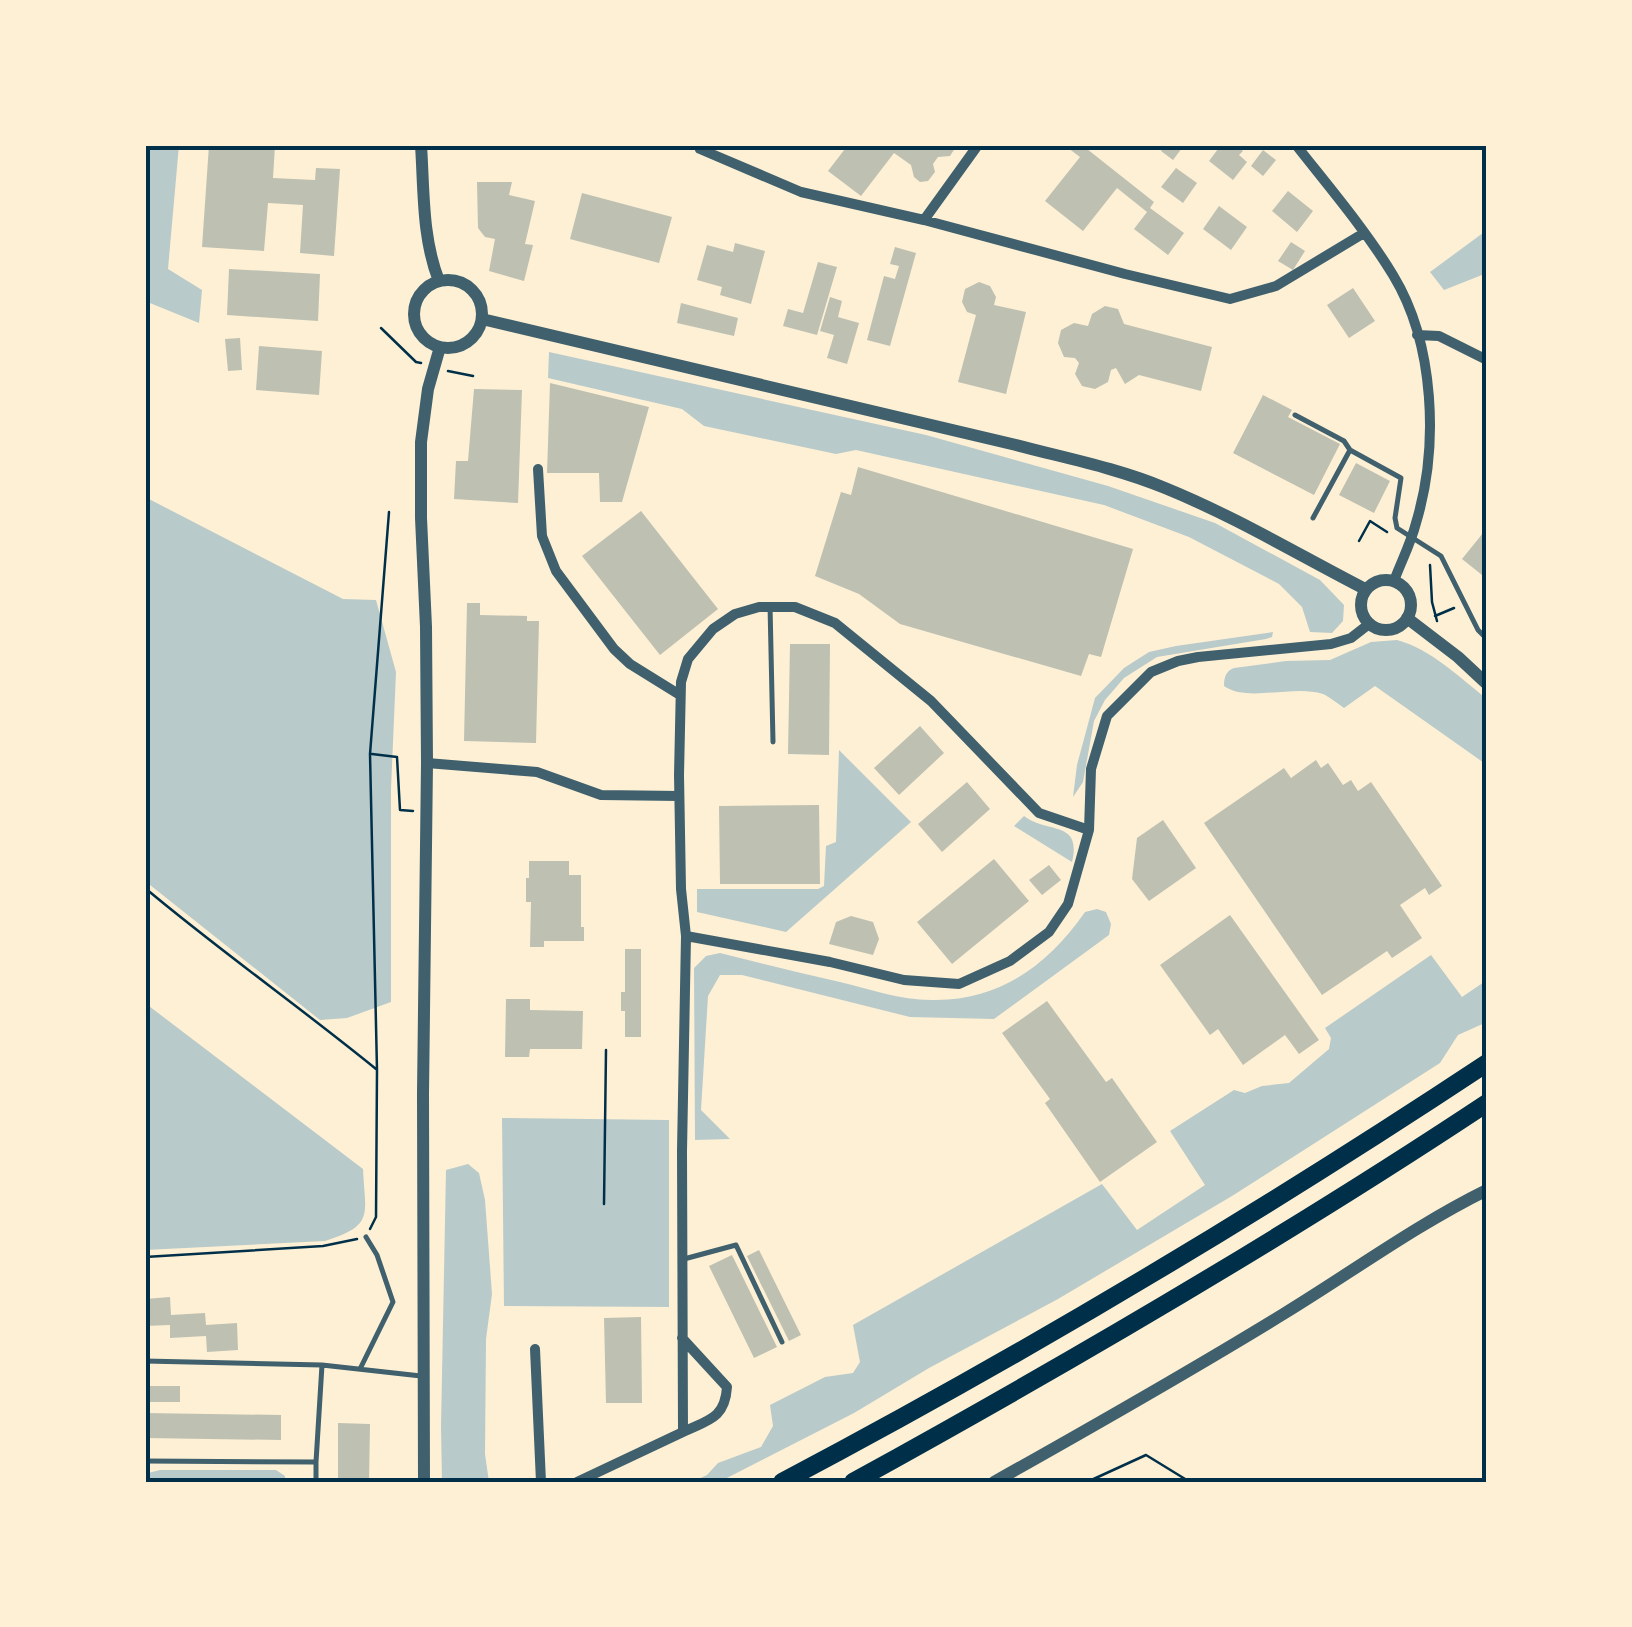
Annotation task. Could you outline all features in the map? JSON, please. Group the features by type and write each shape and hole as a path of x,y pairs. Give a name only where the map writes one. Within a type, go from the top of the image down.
{"highway":[{"path":"782,1482 1062,1328 1286,1192 1487,1063"},
{"path":"854,1482 1186,1292 1487,1103"}],"street":[{"path":"421,145 425,224 439,281"},
{"path":"701,145 700,149 801,192 1230,298 1276,286 1364,233"},
{"path":"924,220 978,145"},
{"path":"1296,145 1394,276 1418,334 1431,415 1430,446 1417,522 1394,581"},
{"path":"439,281 461,282 478,297 482,318 467,342 440,347 424,338 415,323 415,305 424,290 439,281"},
{"path":"482,318 1099,467 1162,487 1207,507 1365,590"},
{"path":"1418,334 1439,336 1487,360"},
{"path":"424,1482 427,763 421,442 428,389 440,347"},
{"path":"538,469 542,536 556,571 614,650 680,694"},
{"path":"1377,580 1394,581 1409,595 1408,618 1386,630 1369,624 1360,604 1365,590 1377,580"},
{"path":"683,1432 681,1260 686,936 680,888 679,796 680,694 688,659 713,630 735,614 770,605 795,607 836,623 930,701 1038,813 1088,830"},
{"path":"1408,618 1487,684"},
{"path":"686,936 830,962 904,980 959,984 1010,960 1049,932 1068,904 1088,830 1090,769 1105,719 1151,672 1198,657 1331,644 1351,638 1369,624"},
{"path":"427,763 536,772 600,794 679,796"},
{"path":"994,1482 1165,1386 1487,1190"},
{"path":"577,1482 717,1416 726,1402 727,1387 682,1338"},
{"path":"535,1350 541,1482"}],"lane":[{"path":"1294,415 1401,478 1397,528 1441,556 1478,630 1487,639"},
{"path":"1313,518 1350,450"},
{"path":"770,605 773,742"},
{"path":"360,1369 393,1302 378,1255 366,1237"},
{"path":"681,1260 736,1245 782,1342"},
{"path":"145,1361 322,1364 424,1376"},
{"path":"316,1482 322,1364"},
{"path":"145,1461 316,1462"}],"path":[{"path":"145,1257 323,1246 366,1237 376,1216 370,754 389,512"},
{"path":"1359,541 1370,521 1383,528"},
{"path":"1432,548 1430,572 1437,622"},
{"path":"1435,616 1465,604"},
{"path":"370,754 398,757 400,810 426,812"},
{"path":"145,888 377,1070"},
{"path":"604,1204 606,1050"},
{"path":"1087,1482 1146,1455 1190,1482"}],"shaded area":[{"path":"145,145 179,145 168,269 202,290 199,323 145,301"},
{"path":"1487,230 1487,273 1444,290 1430,272"},
{"path":"549,352 926,435 1108,486 1215,523 1320,580 1344,605 1343,621 1332,633 1310,632 1302,607 1279,584 1189,537 1104,505 856,450 836,454 704,426 682,409 548,378"},
{"path":"145,497 343,599 376,600 396,672 391,789 391,1002 347,1018 320,1020 145,881"},
{"path":"1273,632 1266,639 1157,657 1124,678 1094,721 1083,782 1073,797 1077,765 1095,698 1124,668 1149,652"},
{"path":"1397,640 1433,657 1487,699 1487,765 1375,686 1344,708 1326,695 1311,691 1245,693 1224,686 1226,675 1234,668 1330,660 1371,642"},
{"path":"839,750 911,822 786,932 697,912 697,889 824,886 826,846 836,842"},
{"path":"1024,816 1068,834 1074,849 1072,862 1014,826"},
{"path":"1085,912 1106,912 1111,924 1109,935 994,1019 910,1017 742,975 720,975 708,996 701,1110 730,1139 695,1140 694,968 706,956 720,953 908,998 956,999 979,995 1020,977 1055,948"},
{"path":"1431,955 1462,997 1487,980 1487,1022 1458,1035 1440,1063 1232,1196 1058,1299 854,1413 719,1482 692,1482 707,1475 718,1463 761,1447 773,1426 770,1405 825,1377 853,1373 860,1362 853,1325 1102,1184 1137,1230 1205,1185 1170,1131 1234,1090 1245,1093 1262,1086 1289,1083 1329,1049 1331,1038 1325,1028"},
{"path":"145,1003 363,1169 365,1208 360,1223 325,1241 145,1250"},
{"path":"502,1118 669,1120 669,1307 504,1306"},
{"path":"468,1164 479,1173 485,1200 492,1294 486,1339 485,1454 489,1482 442,1482 446,1170"},
{"path":"276,1470 285,1476 285,1482 147,1482 148,1473"}],"building":[{"path":"209,145 275,145 273,178 315,180 316,168 340,169 334,256 300,253 303,205 268,203 264,251 202,247"},
{"path":"848,145 957,145 950,156 938,157 928,181 920,182 911,165 894,153 861,196 828,171"},
{"path":"1064,145 1082,145 1154,202 1150,208 1184,233 1168,255 1134,229 1147,212 1117,188 1083,231 1045,201 1080,157"},
{"path":"1165,145 1182,148 1173,160 1161,151"},
{"path":"1221,145 1235,145 1243,151 1239,155 1247,162 1233,180 1209,161"},
{"path":"1263,150 1276,160 1263,176 1251,166"},
{"path":"1176,168 1197,183 1183,203 1161,187"},
{"path":"477,182 512,182 509,195 535,201 525,244 533,245 524,281 489,271 495,239 485,237 478,228"},
{"path":"1288,191 1313,211 1297,232 1272,211"},
{"path":"582,193 672,217 659,263 570,239"},
{"path":"1219,206 1247,227 1231,250 1203,229"},
{"path":"1291,242 1305,251 1293,270 1278,261"},
{"path":"735,243 765,251 751,304 720,295 722,287 697,280 707,245 733,252"},
{"path":"895,247 916,253 890,346 867,340 884,276 895,279 899,266 890,264"},
{"path":"818,262 837,267 817,335 783,326 788,309 803,313"},
{"path":"229,269 320,274 318,321 227,315"},
{"path":"979,282 990,286 996,297 994,305 1026,312 1006,394 958,382 976,315 967,312 962,302 965,289"},
{"path":"1353,288 1375,321 1349,338 1327,305"},
{"path":"830,297 842,301 838,317 859,323 847,364 827,358 834,335 820,331"},
{"path":"681,303 738,318 734,336 677,323"},
{"path":"1105,306 1118,309 1124,324 1212,347 1201,391 1139,375 1125,384 1116,368 1111,370 1108,382 1095,389 1082,386 1075,374 1079,363 1075,358 1064,357 1058,343 1061,330 1074,323 1088,326 1092,314"},
{"path":"240,338 242,370 228,371 225,339"},
{"path":"259,346 322,351 319,395 256,390"},
{"path":"550,383 649,407 622,502 600,502 599,473 547,473"},
{"path":"474,389 522,390 518,503 454,499 456,461 468,461"},
{"path":"1263,395 1292,410 1288,417 1340,444 1314,495 1233,453"},
{"path":"1356,463 1390,481 1374,513 1339,495"},
{"path":"858,467 1133,549 1101,657 1089,654 1081,676 900,624 859,594 815,576 841,492 851,495"},
{"path":"641,511 718,609 660,655 582,556"},
{"path":"1487,528 1487,579 1462,559"},
{"path":"467,603 480,603 480,615 527,616 527,621 539,621 536,743 464,741"},
{"path":"790,644 830,644 829,755 788,754"},
{"path":"920,726 944,753 899,795 874,768"},
{"path":"1316,760 1321,768 1328,763 1343,785 1351,780 1358,791 1371,782 1442,886 1429,895 1425,888 1400,905 1422,938 1392,958 1387,951 1322,995 1204,823 1284,768 1291,778"},
{"path":"967,782 990,809 942,852 918,824"},
{"path":"819,805 820,884 720,884 719,806"},
{"path":"1163,820 1196,868 1149,901 1132,879 1137,838"},
{"path":"994,859 1029,901 952,964 917,922"},
{"path":"529,861 569,861 569,875 581,875 584,941 544,941 544,947 530,947 531,902 526,902"},
{"path":"1049,865 1061,880 1042,895 1029,880"},
{"path":"1230,915 1319,1040 1299,1054 1285,1035 1243,1065 1218,1029 1210,1035 1160,965"},
{"path":"851,916 873,922 879,939 873,955 829,944 836,922"},
{"path":"625,949 641,949 641,1037 625,1037 621,992 625,992"},
{"path":"506,999 530,999 530,1010 583,1011 582,1049 530,1049 529,1057 505,1057"},
{"path":"1047,1001 1106,1082 1112,1078 1157,1142 1100,1182 1045,1103 1050,1099 1002,1033"},
{"path":"759,1250 801,1335 789,1341 747,1256"},
{"path":"732,1255 777,1347 754,1358 709,1266"},
{"path":"170,1297 171,1315 205,1313 206,1325 237,1323 238,1350 207,1352 206,1336 170,1338 170,1325 145,1326 145,1299"},
{"path":"641,1317 642,1403 606,1403 604,1318"},
{"path":"145,1386 180,1386 180,1402 145,1402"},
{"path":"145,1413 281,1415 281,1440 145,1438"},
{"path":"338,1423 370,1424 369,1482 338,1482"}]}
